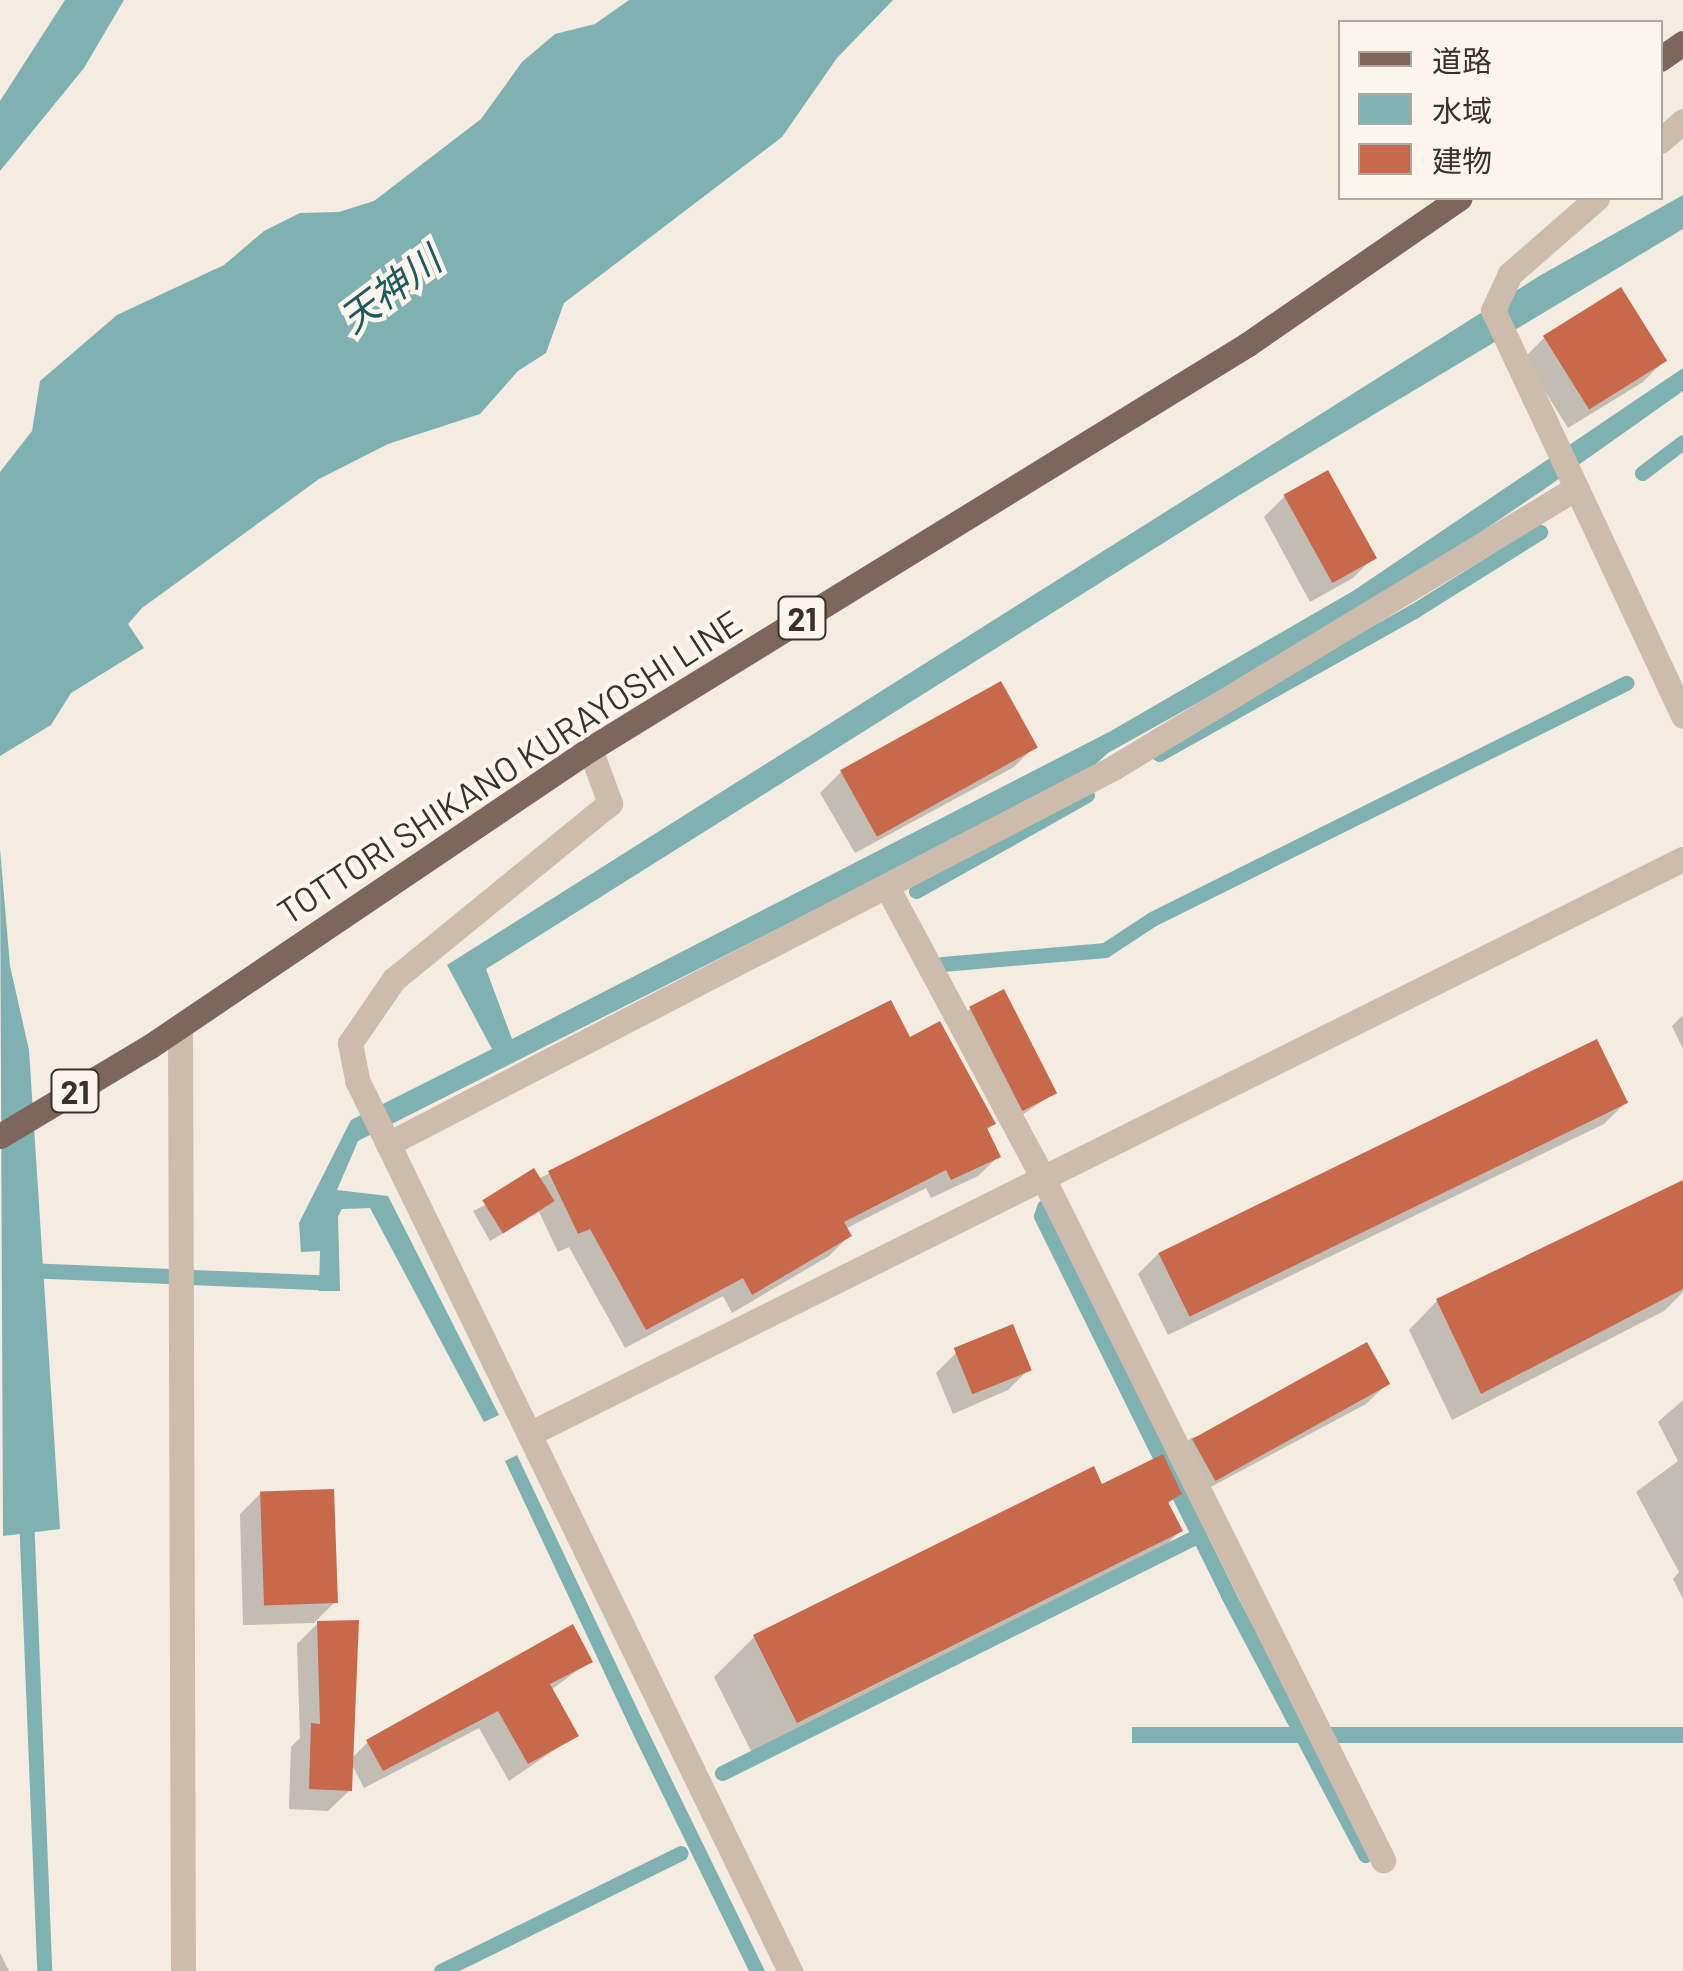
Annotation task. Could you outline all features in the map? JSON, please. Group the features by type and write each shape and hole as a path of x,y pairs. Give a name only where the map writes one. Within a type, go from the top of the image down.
{"main road":[{"name":"TOTTORI SHIKANO KURAYOSHI LINE","path":"0,1136 180,1027 590,749 1248,344 1457,200"}],"street":[{"path":"1663,139 1683,122"},
{"path":"1595,200 1510,274 1493,310 1683,716"},
{"path":"388,1144 888,887 1271,677 1576,488"},
{"path":"590,749 610,803 394,980 350,1043 357,1080 790,1971"},
{"path":"529,1434 1045,1182 1683,859"},
{"path":"888,887 1045,1182 1383,1860"},
{"path":"180,1027 184,1971"}],"water":[{"path":"65,0 124,0 84,68 0,171 0,101"},
{"name":"天神川","path":"629,0 893,0 837,58 782,137 564,303 546,353 518,371 480,414 388,444 319,479 142,608 128,624 144,648 71,693 51,725 0,756 0,472 32,431 40,381 117,315 224,265 264,231 300,213 339,212 374,201 481,119 522,62 555,34 595,24"},
{"path":"1683,195 1683,229 1238,496 486,969 512,1039 1109,732 1353,591 1683,368 1683,391 1543,490 1376,603 1108,753 1086,773 358,1141 337,1190 388,1196 499,1415 484,1422 370,1208 342,1209 338,1216 340,1291 319,1291 320,1251 301,1252 299,1223 351,1120 492,1049 447,965 1541,275"},
{"path":"0,849 10,966 29,1050 60,1529 3,1536"},
{"path":"517,1455 765,1971 749,1971 635,1738 505,1461"},
{"path":"1132,1727 1683,1727 1683,1743 1132,1743"}],"building":[{"path":"1621,287 1667,361 1589,410 1543,336"},
{"path":"1328,470 1377,558 1332,583 1283,495"},
{"path":"1001,681 1038,747 877,837 840,770"},
{"path":"1004,989 1057,1093 1022,1111 969,1007"},
{"path":"891,1000 910,1037 940,1021 996,1124 987,1128 1001,1157 951,1180 946,1170 844,1222 852,1236 752,1295 743,1278 646,1330 590,1229 578,1234 548,1171"},
{"path":"1597,1039 1628,1103 1190,1317 1158,1253"},
{"path":"534,1168 555,1201 503,1233 482,1200"},
{"path":"1683,1180 1683,1289 1481,1394 1436,1299"},
{"path":"1013,1324 1032,1370 972,1394 954,1348"},
{"path":"1367,1342 1390,1384 1215,1481 1192,1439"},
{"path":"1163,1454 1182,1494 1168,1502 1183,1531 797,1723 753,1635 1094,1466 1102,1484"},
{"path":"334,1489 338,1603 264,1606 260,1492"},
{"path":"359,1620 352,1791 309,1789 311,1723 320,1724 317,1621"},
{"path":"573,1624 593,1662 550,1684 579,1736 528,1764 498,1711 383,1771 366,1740"}],"waterway":[{"path":"1642,473 1683,442"},
{"path":"1159,754 1414,611 1540,532"},
{"path":"942,964 1105,950 1152,919 1626,683"},
{"path":"916,891 1087,795"},
{"path":"1044,1207 1041,1216 1228,1595 1365,1855"},
{"path":"26,1270 331,1283 330,1276"},
{"path":"26,1515 44,1971"},
{"path":"722,1773 1199,1535"},
{"path":"441,1971 681,1853"}]}
